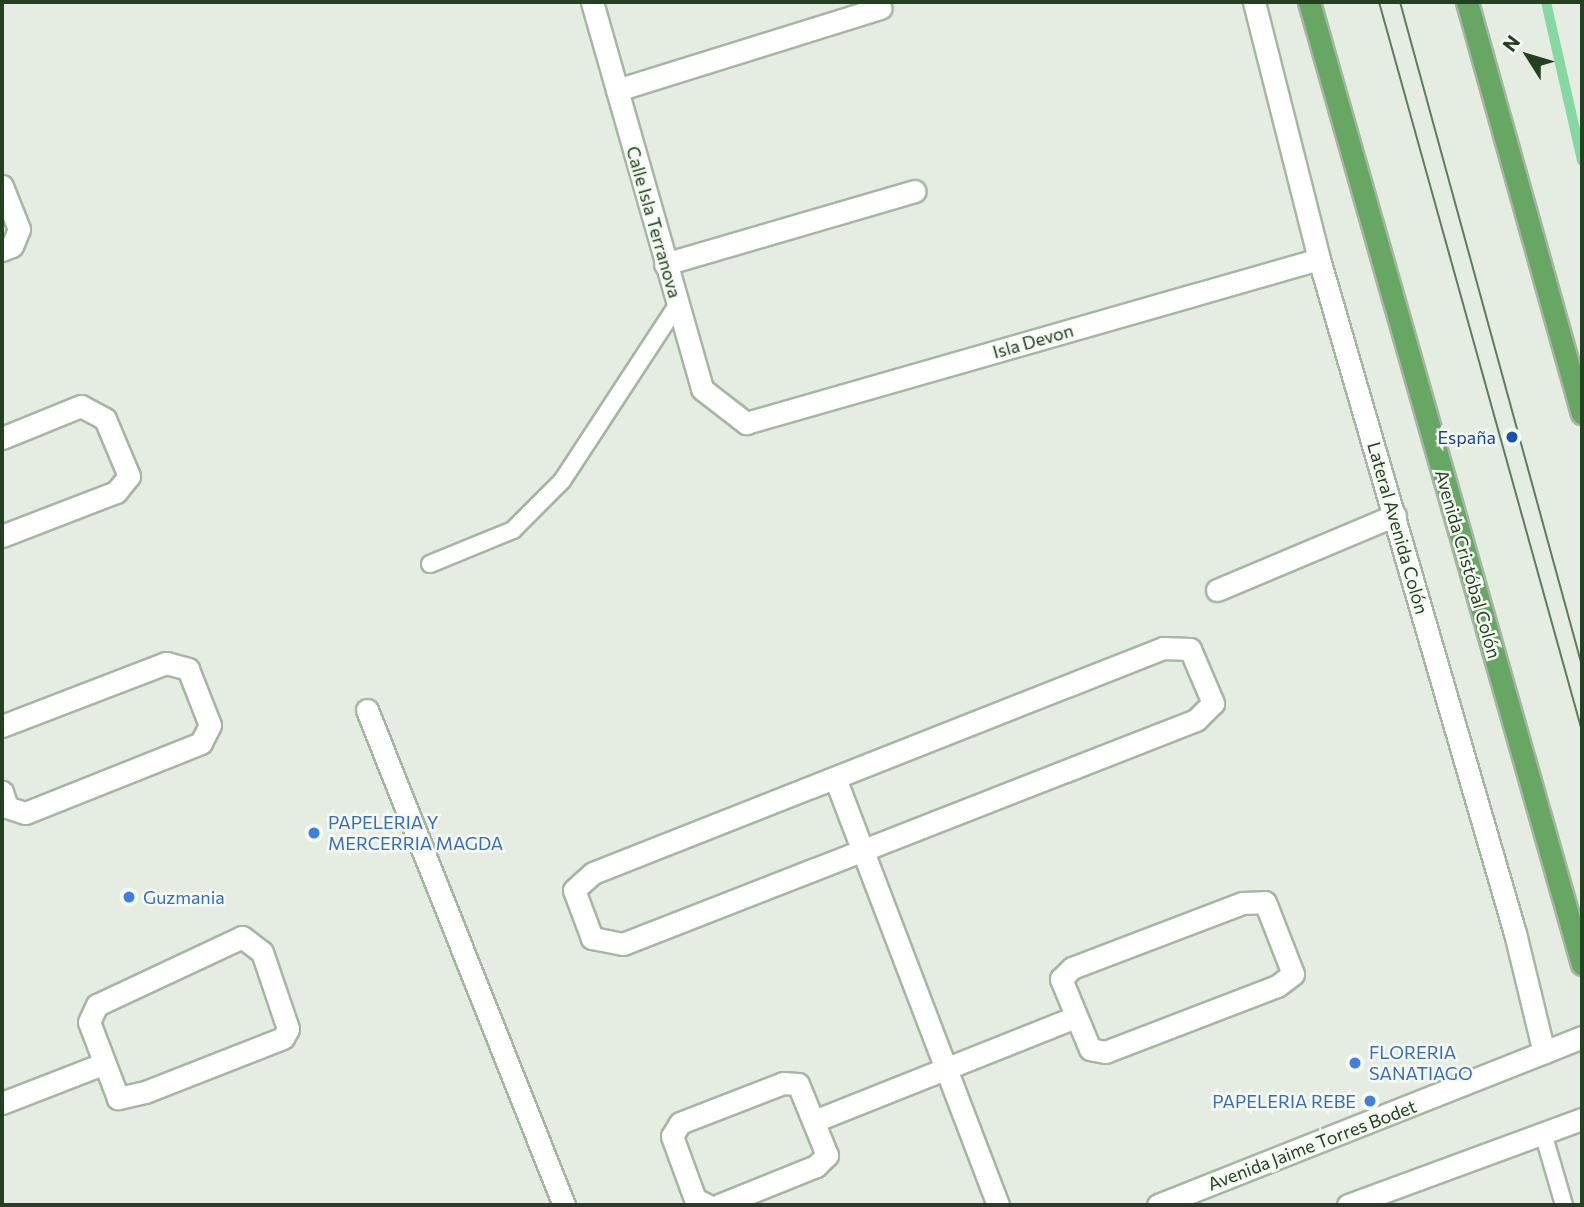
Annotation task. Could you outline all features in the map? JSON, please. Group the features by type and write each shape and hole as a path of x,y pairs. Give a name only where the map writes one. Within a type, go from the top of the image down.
{"main road":[{"name":"Avenida Cristóbal Colón","path":"1309,2 1582,964"},
{"path":"1467,2 1582,413"}],"street":[{"name":"Calle Isla Terranova","path":"592,2 702,389 746,423"},
{"name":"Lateral Avenida Colón","path":"1254,2 1320,259 1515,933 1544,1053"},
{"path":"617,90 881,8"},
{"path":"2,186 19,229 12,246 2,250"},
{"path":"665,264 915,191"},
{"name":"Isla Devon","path":"746,423 1320,259"},
{"path":"2,438 82,406 105,419 129,476 116,492 2,536"},
{"path":"1217,590 1395,515"},
{"path":"1163,648 1191,649 1213,703 1196,720 623,944 592,938 574,890 593,873 835,778 1163,648"},
{"path":"2,726 166,663 188,669 210,725 201,743 25,813 8,807 2,792"},
{"path":"367,710 564,1205"},
{"path":"835,778 998,1205"},
{"path":"1265,902 1293,974 1277,986 1105,1052 1090,1049 1075,1017 1060,979 1072,968 1242,903 1265,902"},
{"path":"242,937 262,952 288,1029 283,1038 145,1092 118,1098 105,1063 89,1022 97,1005 242,937"},
{"path":"814,1121 1075,1017"},
{"name":"Avenida Jaime Torres Bodet","path":"1158,1205 1582,1037"},
{"path":"2,1103 105,1063"},
{"path":"707,1205 695,1199 672,1136 680,1123 783,1083 798,1084 827,1155 719,1205"},
{"path":"1348,1205 1582,1119"}],"lane":[{"path":"430,564 513,530 562,481 677,305"},
{"path":"1543,1133 1564,1205"}],"waterway":[{"path":"1546,2 1582,161"}],"tram line":[{"path":"1379,2 1582,731"},
{"path":"1400,2 1582,666"}],"place":[{"name":"España","path":"1512,437"},
{"name":"PAPELERIA Y MERCERRIA MAGDA","path":"314,833"},
{"name":"Guzmania","path":"129,897"},
{"name":"FLORERIA SANATIAGO","path":"1355,1063"},
{"name":"PAPELERIA REBE","path":"1370,1101"}]}
